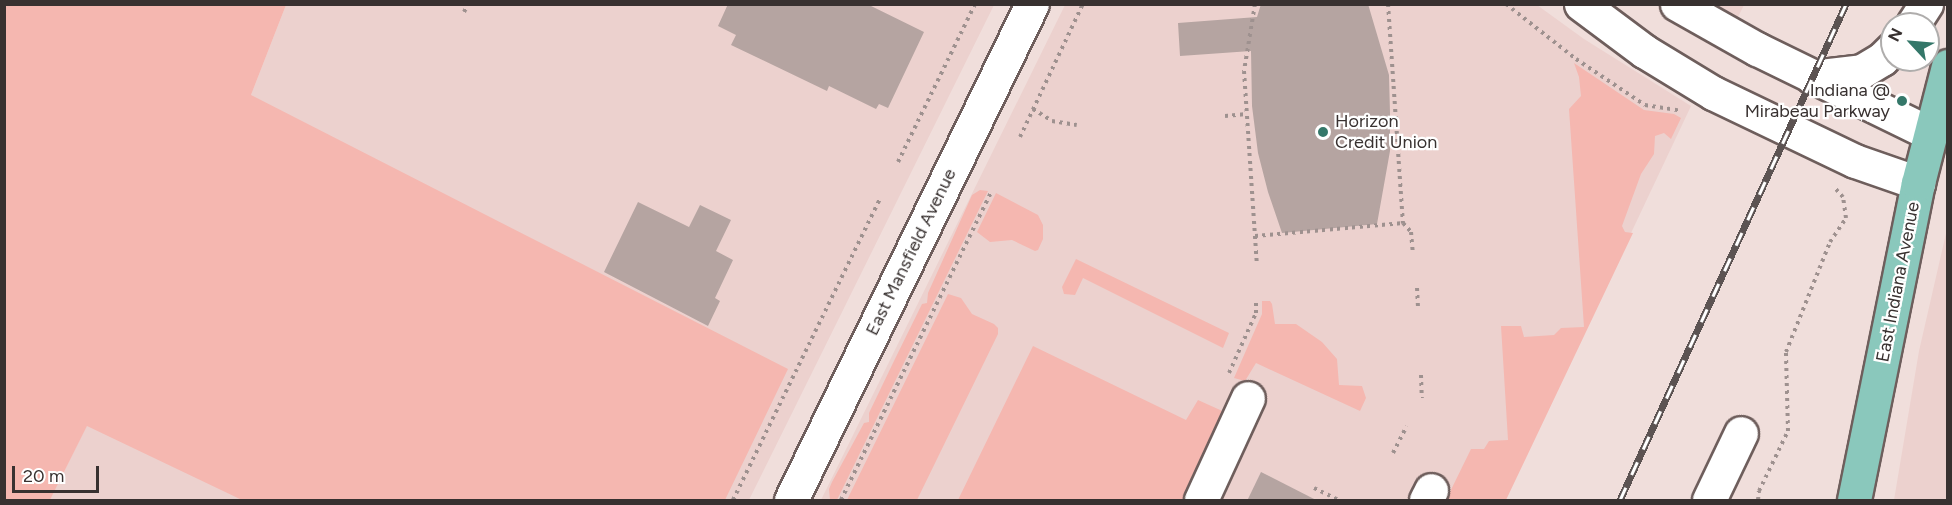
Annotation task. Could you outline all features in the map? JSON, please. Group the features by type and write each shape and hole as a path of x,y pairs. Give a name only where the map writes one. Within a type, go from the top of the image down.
{"main road":[{"name":"East Indiana Avenue","path":"1854,501 1918,183 1947,66"}],"street":[{"name":"East Mansfield Avenue","path":"791,501 1032,4"},
{"path":"1581,4 1644,51 1713,93 1855,161 1918,183"},
{"path":"1677,4 1812,78 1929,133"},
{"path":"1812,78 1862,71 1880,60"},
{"path":"1201,501 1238,387"},
{"path":"1709,501 1741,433"}],"path":[{"path":"464,12 468,4"},
{"path":"898,162 975,4"},
{"path":"1020,137 1083,4"},
{"path":"1255,4 1244,71 1257,265"},
{"path":"1388,4 1403,223 1411,232 1413,254"},
{"path":"1506,4 1576,59 1645,105 1680,111 1690,117"},
{"path":"1033,109 1052,121 1077,125"},
{"path":"1225,116 1247,114"},
{"path":"1758,501 1759,491 1788,430 1786,352 1830,242 1846,218 1843,197 1829,183"},
{"path":"841,501 991,193"},
{"path":"733,501 880,198"},
{"path":"1255,236 1403,223"},
{"path":"1417,288 1418,310"},
{"path":"1238,387 1256,313 1256,301"},
{"path":"1421,375 1422,398"},
{"path":"1393,453 1407,426"},
{"path":"1314,488 1339,501"}],"shaded area":[{"path":"4,5 286,5 251,95 788,369 725,500 242,500 87,426 50,500 5,500"},
{"path":"286,5 994,5 749,500 50,500 251,95"},
{"path":"1065,5 1537,5 1584,39 1691,106 1505,500 821,500"},
{"path":"1712,5 1744,5 1736,21"},
{"path":"1574,63 1644,110 1674,114 1681,118 1671,139 1664,133 1655,136 1654,154 1641,174 1622,226 1625,232 1633,233 1506,500 1446,500 1471,449 1484,449 1489,441 1508,440 1501,326 1521,326 1524,337 1554,335 1561,328 1584,327 1569,109 1581,96 1579,77"},
{"path":"980,190 988,191 837,500 830,500 829,489 832,482 864,423 869,422 869,413 922,304 927,303 928,293 972,195"},
{"path":"996,193 1038,215 1043,225 1043,239 1038,250 1035,251 1012,240 990,242 977,232"},
{"path":"1947,229 1947,500 1894,500 1919,351"},
{"path":"1076,259 1229,333 1223,348 1083,278 1075,295 1064,294 1062,287"},
{"path":"948,294 961,298 972,314 994,324 998,328 998,334 917,500 847,500"},
{"path":"1262,301 1270,301 1272,304 1275,324 1296,324 1322,342 1337,359 1339,385 1362,386 1366,398 1360,411 1256,363 1245,381 1234,378 1262,314"},
{"path":"1033,346 1186,420 1198,400 1229,414 1185,500 958,500"}],"building":[{"path":"728,4 867,4 924,32 888,108 879,104 876,109 829,86 827,91 731,45 736,35 718,26"},
{"name":"Horizon Credit Union","path":"1261,4 1368,4 1389,75 1390,151 1377,224 1282,233 1258,153 1252,106 1251,51 1180,56 1178,23 1257,17"},
{"path":"638,202 689,227 700,205 731,220 716,251 733,260 715,298 720,301 708,326 604,272"},
{"path":"1261,472 1318,501 1247,501"}],"railway":[{"path":"1620,500 1846,4"}],"place":[{"name":"Indiana @ Mirabeau Parkway","path":"1902,101"},
{"name":"Horizon Credit Union","path":"1323,132"}]}
